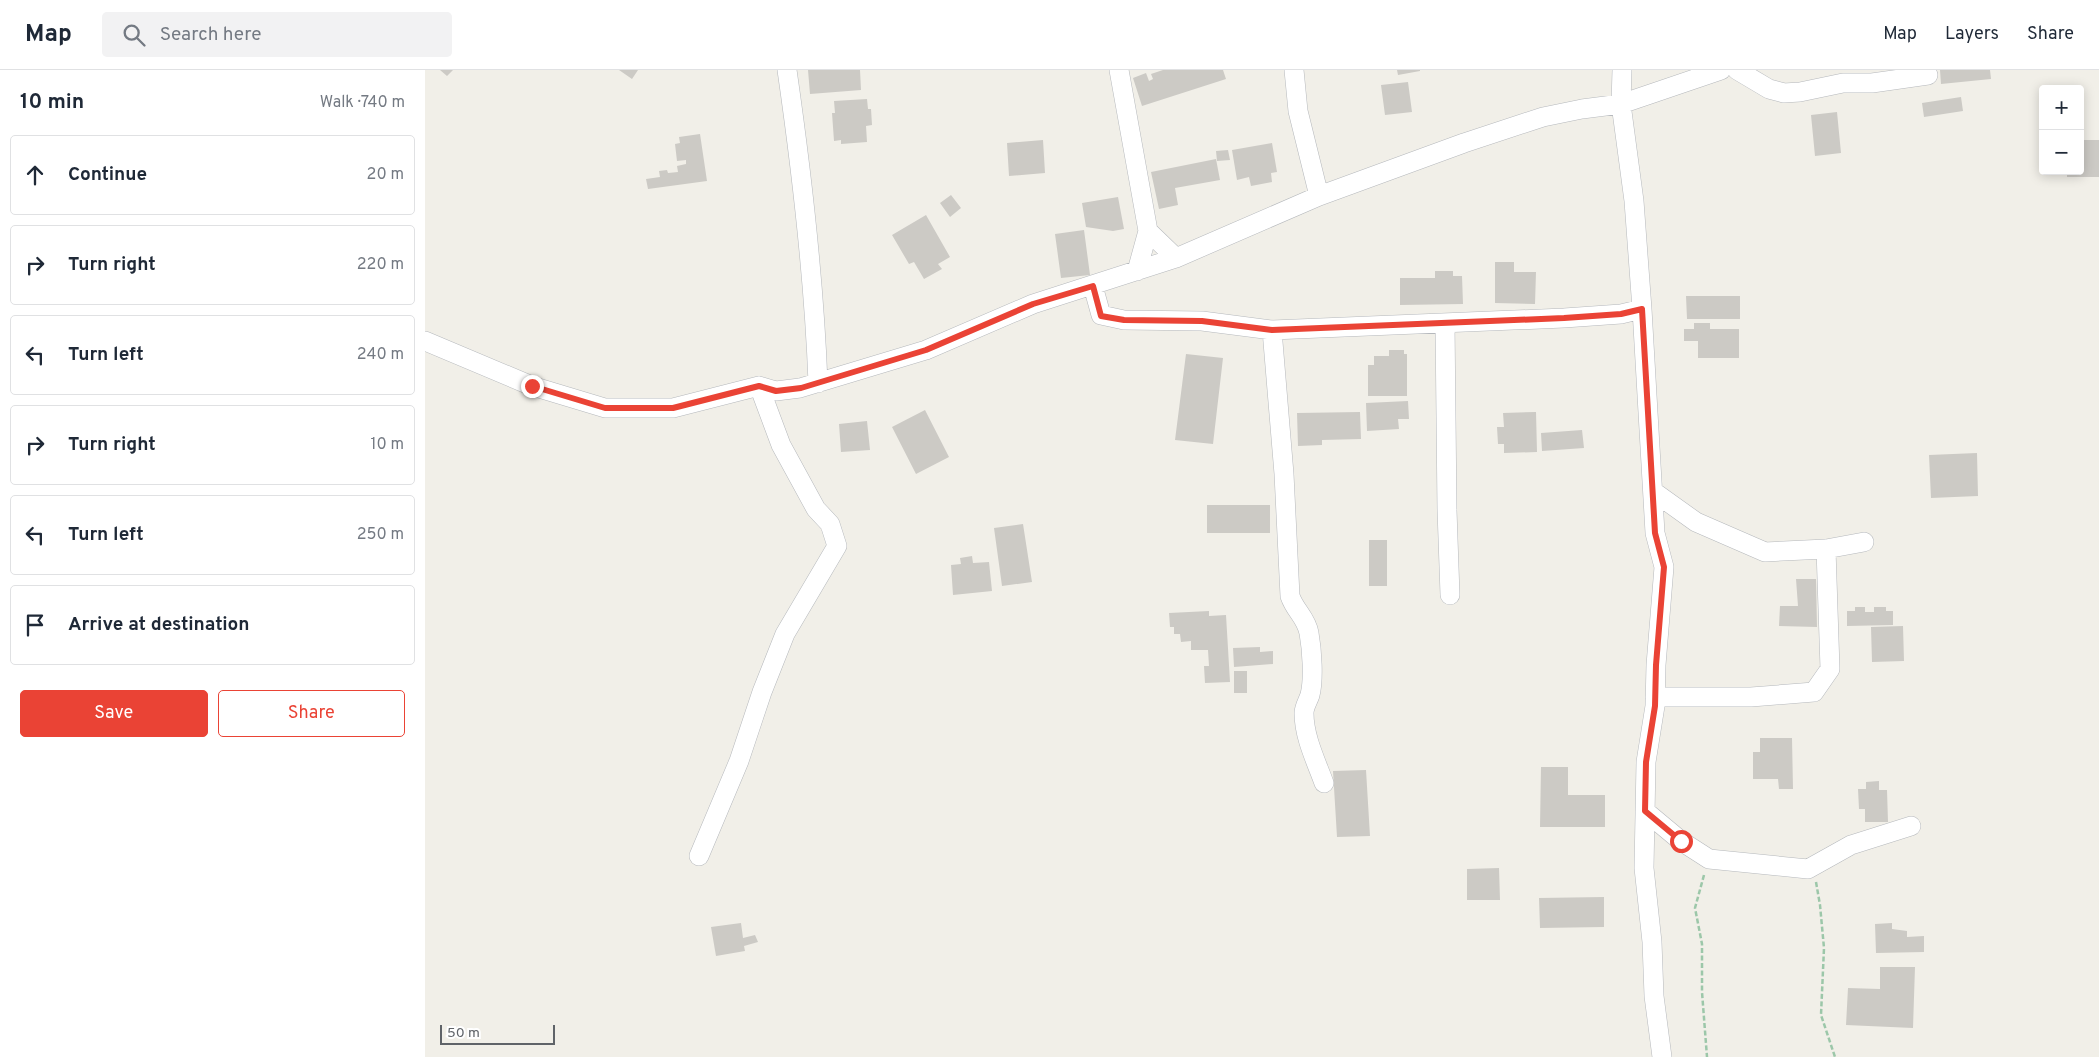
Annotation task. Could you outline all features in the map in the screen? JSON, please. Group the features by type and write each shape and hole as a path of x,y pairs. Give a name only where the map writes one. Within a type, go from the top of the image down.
{"street":[{"path":"787,70 801,178 816,328 818,383"},
{"path":"1119,70 1148,231 1137,270"},
{"path":"1294,70 1298,111 1319,196"},
{"path":"1622,70 1621,104 1634,201 1654,492 1655,533 1664,567 1655,697 1646,762 1644,868 1652,942 1654,996 1662,1057"},
{"path":"425,341 532,386 605,408 673,408 759,386 776,391 801,388 926,350 1033,304 1176,258 1319,196 1464,143 1543,118 1621,104 1721,70"},
{"path":"1737,70 1769,88 1784,93 1800,92 1843,83 1872,83 1928,75"},
{"path":"1148,231 1176,258"},
{"path":"1093,286 1101,316 1124,320 1202,321 1272,330 1621,314 1642,309"},
{"path":"1445,323 1450,595"},
{"path":"1272,330 1284,474 1290,596 1294,606 1303,615 1309,632 1311,652 1312,683 1310,696 1303,710 1305,727 1324,783"},
{"path":"699,856 739,761 761,692 782,641 837,546 831,524 816,509 781,445 759,386"},
{"path":"1654,492 1697,522 1765,552 1826,549 1864,542"},
{"path":"1655,697 1751,697 1814,692 1830,669 1826,549"},
{"path":"1645,811 1681,841 1709,859 1808,869 1851,845 1911,826"}],"path":[{"path":"1707,1057 1702,992 1702,944 1695,908 1709,859"},
{"path":"1813,866 1821,905 1823,948 1821,1016 1835,1057"}],"building":[{"path":"440,70 453,70 447,76"},
{"path":"619,70 638,70 632,79"},
{"path":"808,70 860,70 861,90 810,94"},
{"path":"1163,70 1223,70 1226,79 1142,106 1133,78 1146,73 1149,81 1153,79 1151,74"},
{"path":"1397,70 1420,70 1420,71 1398,75"},
{"path":"1940,70 1990,70 1991,79 1941,84"},
{"path":"1408,82 1412,112 1385,115 1381,85"},
{"path":"1961,97 1963,111 1924,117 1922,103"},
{"path":"867,99 868,109 871,109 872,125 866,126 867,142 841,144 841,140 834,141 832,113 835,113 834,101"},
{"path":"1837,112 1841,153 1815,156 1811,115"},
{"path":"700,134 707,181 648,189 646,179 660,177 659,171 667,170 668,173 678,172 677,166 686,164 686,160 677,161 675,144 680,143 679,137"},
{"path":"1043,140 1045,173 1009,176 1007,143"},
{"path":"2084,140 2099,140 2099,177 2067,177 2067,175 2084,175"},
{"path":"1272,143 1277,172 1271,173 1272,182 1251,186 1249,177 1237,180 1232,150"},
{"path":"1228,150 1230,160 1217,161 1216,151"},
{"path":"1216,159 1220,180 1175,188 1178,205 1159,209 1151,172"},
{"path":"951,195 961,208 950,217 940,203"},
{"path":"1118,197 1124,229 1113,231 1086,227 1082,203"},
{"path":"926,215 950,257 938,264 942,269 924,279 914,262 909,264 892,235"},
{"path":"1084,230 1090,275 1061,278 1055,234"},
{"path":"1495,262 1514,262 1514,272 1536,272 1535,304 1495,303"},
{"path":"1435,271 1453,271 1453,276 1462,276 1463,304 1400,305 1400,278 1435,278"},
{"path":"1686,296 1740,296 1740,319 1687,319"},
{"path":"1694,323 1710,323 1710,329 1739,329 1739,358 1698,358 1698,341 1684,341 1684,329 1694,329"},
{"path":"1389,350 1404,350 1404,354 1407,354 1407,396 1368,396 1368,365 1374,365 1374,356 1389,356"},
{"path":"1186,354 1223,358 1213,444 1175,440"},
{"path":"1408,401 1409,419 1398,419 1399,429 1367,431 1366,403"},
{"path":"925,410 949,457 916,474 892,427"},
{"path":"1360,412 1361,439 1322,440 1322,445 1298,446 1297,413"},
{"path":"1536,412 1537,452 1504,453 1504,444 1498,444 1497,427 1504,427 1503,413"},
{"path":"867,421 870,450 841,452 839,424"},
{"path":"1582,430 1584,448 1542,451 1541,433"},
{"path":"1977,453 1978,496 1931,498 1929,455"},
{"path":"1207,505 1270,505 1270,533 1207,533"},
{"path":"1023,524 1032,582 1002,586 994,528"},
{"path":"1369,540 1387,540 1387,586 1369,586"},
{"path":"972,556 973,563 989,562 992,591 953,595 951,565 961,564 960,558"},
{"path":"1796,579 1816,579 1817,627 1779,626 1780,606 1798,606"},
{"path":"1855,607 1865,607 1865,612 1874,612 1874,607 1886,607 1886,611 1893,611 1893,625 1847,626 1847,611 1855,611"},
{"path":"1209,611 1209,616 1226,615 1230,682 1205,683 1204,666 1209,666 1208,650 1191,650 1191,641 1181,642 1180,634 1174,634 1174,627 1170,627 1169,613"},
{"path":"1903,626 1904,661 1872,662 1871,627"},
{"path":"1260,647 1260,652 1273,651 1273,664 1234,667 1233,648"},
{"path":"1234,671 1247,671 1247,693 1234,693"},
{"path":"1760,738 1792,738 1793,789 1779,789 1778,779 1753,779 1753,752 1760,752"},
{"path":"1541,767 1568,767 1568,795 1605,795 1605,827 1540,827"},
{"path":"1366,770 1370,836 1337,837 1333,771"},
{"path":"1879,781 1879,790 1887,790 1888,822 1865,822 1865,809 1859,809 1858,789 1866,789 1866,782"},
{"path":"1499,868 1500,900 1467,900 1467,869"},
{"path":"1604,897 1604,927 1540,928 1539,898"},
{"path":"741,923 743,938 755,935 758,942 744,946 745,951 716,956 711,927"},
{"path":"1892,923 1892,929 1907,931 1907,937 1924,936 1924,952 1876,953 1875,924"},
{"path":"1880,967 1915,967 1913,1028 1846,1025 1848,988 1880,989"}],"route":[{"path":"532,386 605,408 673,408 759,386 776,391 801,388 926,350 1033,304 1093,286 1101,316 1124,320 1202,321 1272,330 1564,318 1621,314 1642,309 1655,533 1664,567 1656,665 1655,706 1646,762 1645,811 1681,841"}]}
